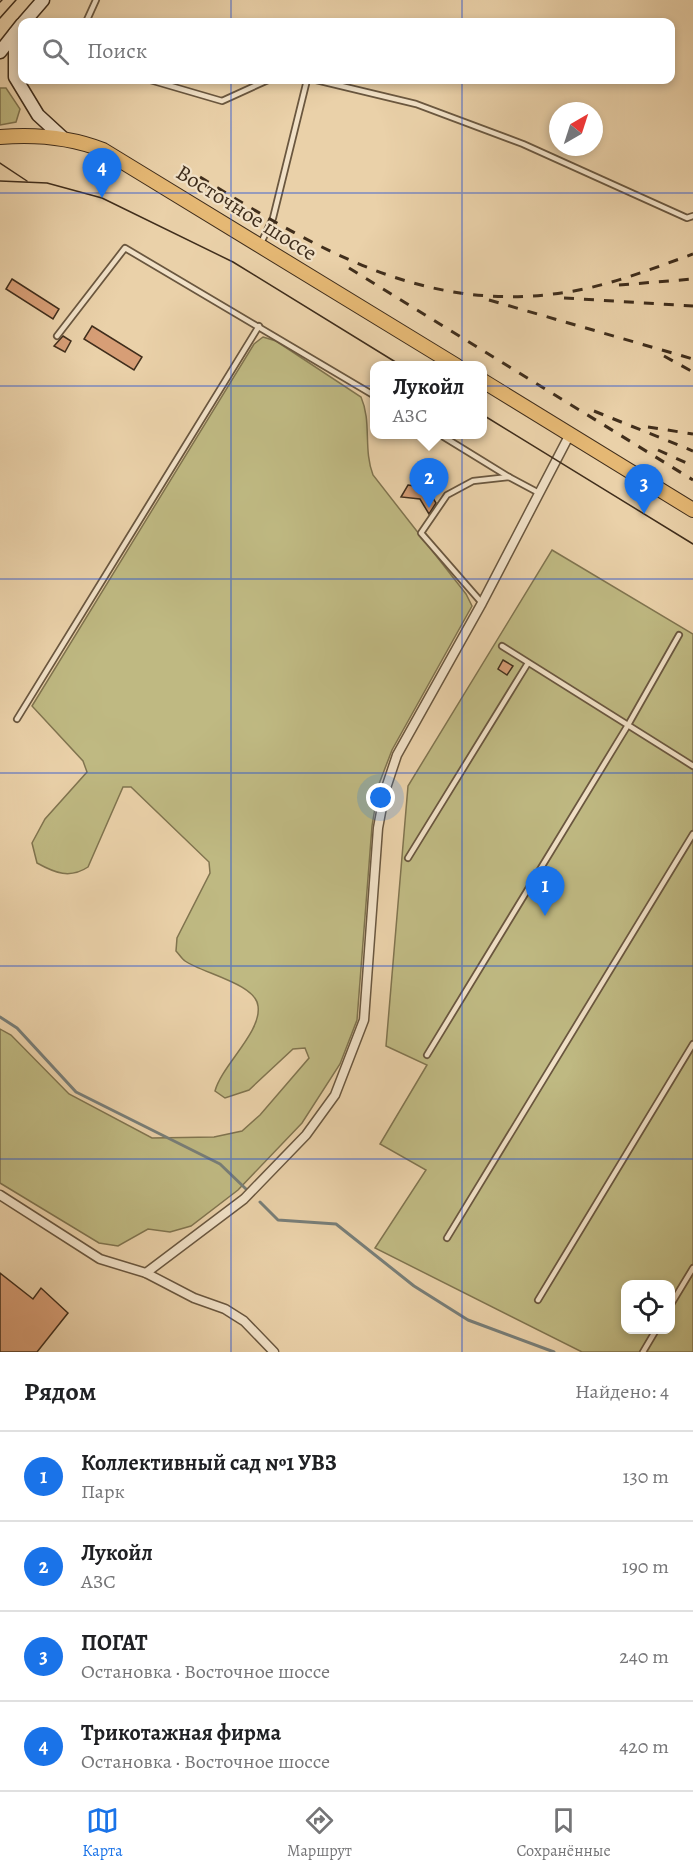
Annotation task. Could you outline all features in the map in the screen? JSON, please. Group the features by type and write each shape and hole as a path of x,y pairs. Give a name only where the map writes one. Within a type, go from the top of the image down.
{"main road":[{"path":"28,18 43,0"},
{"path":"0,52 18,30"},
{"path":"18,47 15,77 18,82"},
{"path":"19,84 38,116 63,138"},
{"name":"Восточное шоссе","path":"0,136 78,140 104,150 129,163 450,361"},
{"path":"487,383 693,510"}],"street":[{"path":"146,1273 244,1199 306,1135 335,1095 364,1020 378,828 385,791 398,755 482,603 570,434"},
{"path":"0,1195 100,1259 146,1273 195,1298 225,1309 244,1321 274,1352"}],"lane":[{"path":"88,18 96,0"},
{"path":"164,84 222,101 259,84"},
{"path":"260,245 273,218 306,84"},
{"path":"333,84 416,104 523,144 687,218 693,216"},
{"path":"57,336 125,248 370,393"},
{"path":"17,719 259,326"},
{"path":"446,439 540,494"},
{"path":"482,603 421,532 447,495 473,481 508,477"},
{"path":"426,1055 628,725 679,635"},
{"path":"502,646 693,766"},
{"path":"408,858 528,663"},
{"path":"447,1239 693,834"},
{"path":"538,1300 693,1044"},
{"path":"675,1298 693,1268"},
{"path":"643,1352 653,1334"}],"shaded area":[{"path":"0,88 6,88 20,109 16,122 0,125"},
{"path":"263,337 276,341 361,397 366,416 368,455 373,475 466,594 472,606 392,750 379,784 372,826 357,1020 340,1064 302,1123 238,1190 191,1226 170,1232 148,1229 118,1246 99,1243 0,1183 0,1029 11,1035 69,1094 152,1138 214,1137 242,1131 260,1115 309,1058 305,1048 293,1049 249,1090 225,1098 215,1091 225,1070 254,1027 258,1016 258,1006 255,998 248,991 184,960 176,951 177,938 210,873 209,862 131,787 123,787 88,867 81,871 62,873 37,863 32,843 45,819 87,772 83,761 32,706 254,344"},
{"path":"552,550 693,634 693,1352 582,1352 375,1248 426,1170 380,1144 427,1065 386,1046 408,786"}],"building":[{"path":"12,279 59,309 53,319 6,289"},
{"path":"92,326 142,357 134,370 84,339"},
{"path":"63,336 71,341 65,352 54,346"},
{"path":"408,485 427,488 436,503 429,514 420,499 401,497"},
{"path":"503,660 513,666 507,675 498,669"},
{"path":"0,1273 33,1299 41,1288 68,1313 37,1352 0,1352"}],"waterway":[{"path":"0,1017 17,1028 76,1092 220,1164 246,1189"},
{"path":"260,1202 278,1220 336,1224 414,1286 468,1320 554,1352"}],"tram line":[{"path":"0,18 16,0"},
{"path":"0,163 27,181"},
{"path":"0,181 47,183 102,198 233,262 394,361"},
{"path":"487,417 693,544"}],"railway":[{"path":"200,177 245,205 336,254 382,273 429,287 478,295 529,296 584,289 625,278 693,254"},
{"path":"349,268 693,480"},
{"path":"619,285 693,279"},
{"path":"564,298 693,306"},
{"path":"489,300 693,359"},
{"path":"664,356 693,372"},
{"path":"594,411 693,451"},
{"path":"648,427 693,434"},
{"path":"658,450 693,466"}],"place":[{"name":"Трикотажная фирма","path":"102,198"},
{"name":"Лукойл","path":"429,508"},
{"name":"ПОГАТ","path":"644,514"},
{"name":"Коллективный сад №1 УВЗ","path":"545,916"}]}
